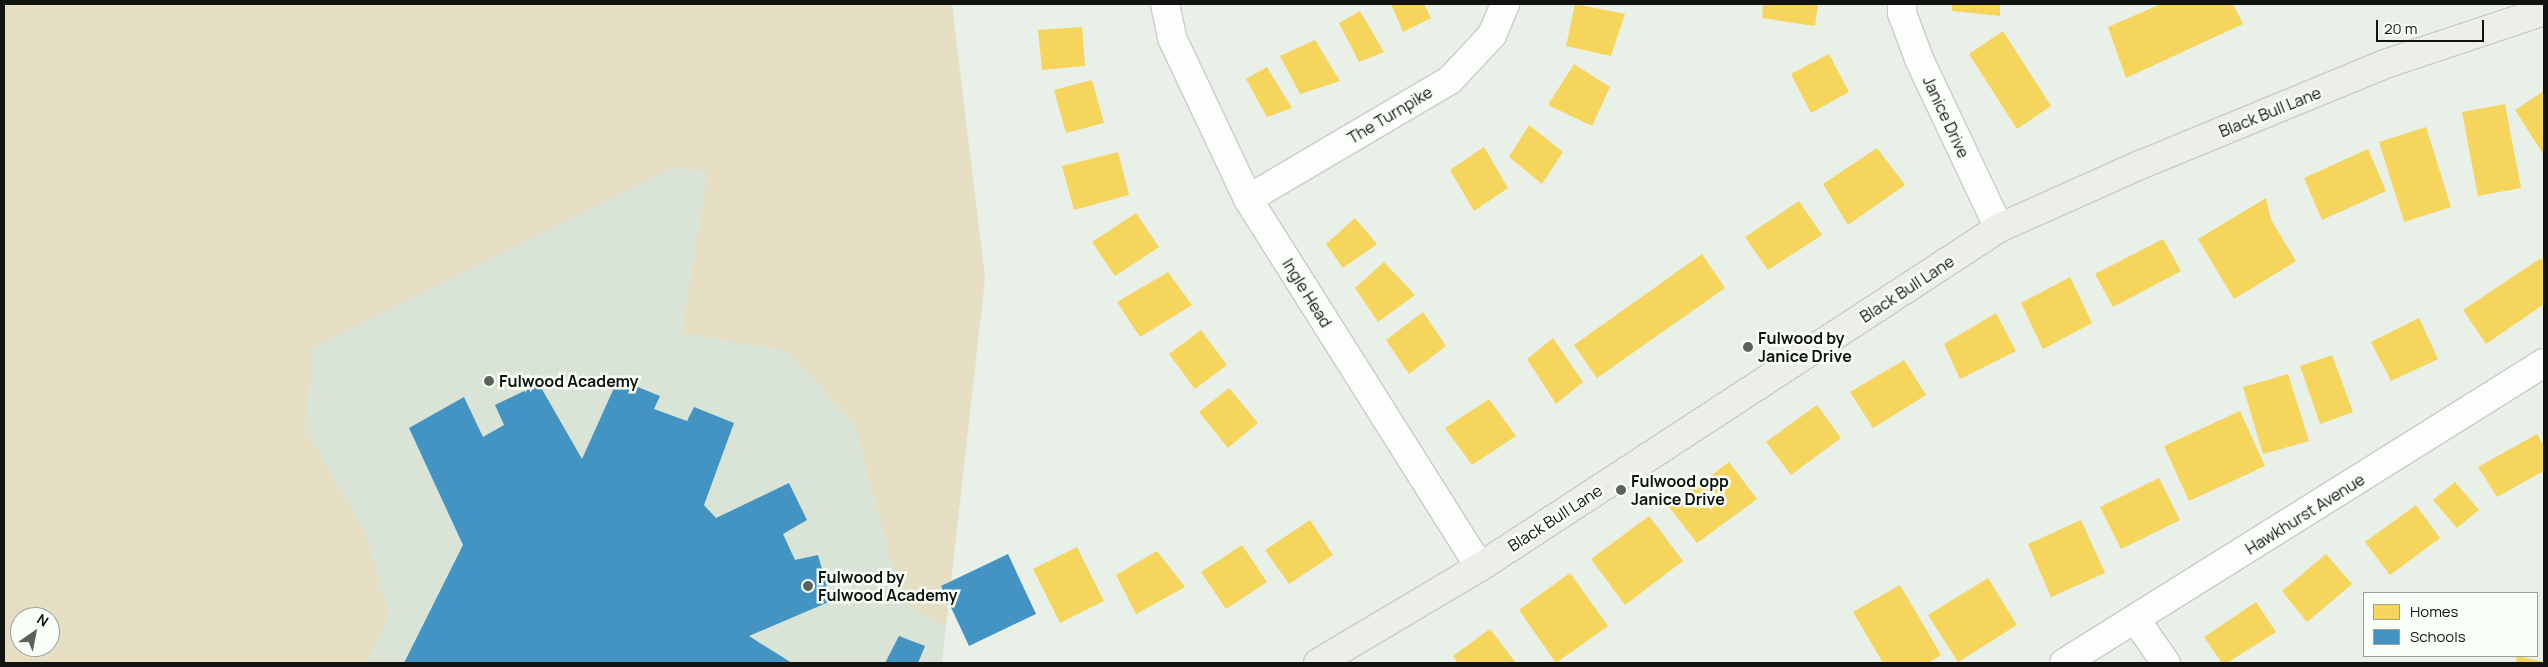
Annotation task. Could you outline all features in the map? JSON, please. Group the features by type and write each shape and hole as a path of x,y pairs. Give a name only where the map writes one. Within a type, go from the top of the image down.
{"street":[{"name":"Ingle Head","path":"1166,4 1172,38 1248,199 1480,567"},
{"name":"The Turnpike","path":"1248,199 1450,80 1492,35 1505,4"},
{"name":"Janice Drive","path":"1902,4 1902,13 1919,59 1999,228"},
{"name":"Black Bull Lane","path":"1318,663 1480,567 1999,228 2140,165 2385,64 2544,11"},
{"name":"Hawkhurst Avenue","path":"2064,663 2136,620 2544,363"},
{"path":"2136,620 2166,663"}],"shaded area":[{"name":"Fulwood Academy","path":"4,4 951,4 985,278 942,663 4,663"},
{"name":"Fulwood Academy","path":"4,4 952,4 985,278 946,626 902,602 855,423 788,351 682,333 708,173 675,167 313,348 305,429 365,533 389,614 367,663 4,663"}],"building: Homes":[{"path":"1391,4 1424,4 1431,18 1403,32"},
{"path":"1575,4 1625,14 1611,56 1566,46"},
{"path":"1763,4 1818,4 1815,26 1762,18"},
{"path":"1952,4 2000,4 2000,16 1952,11"},
{"path":"2161,4 2233,4 2243,24 2126,78 2108,27"},
{"path":"1360,11 1384,52 1359,62 1339,23"},
{"path":"1082,27 1085,66 1042,70 1038,30"},
{"path":"2003,31 2051,106 2017,129 1969,54"},
{"path":"1315,40 1340,81 1300,94 1280,56"},
{"path":"1829,54 1849,92 1811,113 1791,74"},
{"path":"1574,64 1610,87 1592,126 1548,105"},
{"path":"1267,67 1292,108 1267,117 1246,79"},
{"path":"1092,80 1104,123 1066,133 1054,90"},
{"path":"2544,91 2544,155 2515,110"},
{"path":"2505,104 2521,188 2478,196 2462,112"},
{"path":"1529,125 1563,152 1542,184 1509,157"},
{"path":"2426,127 2451,207 2404,222 2379,142"},
{"path":"1484,147 1508,188 1474,211 1450,170"},
{"path":"1877,148 1905,185 1848,225 1823,184"},
{"path":"2368,149 2386,191 2322,220 2304,178"},
{"path":"1118,152 1129,195 1074,210 1062,166"},
{"path":"2266,198 2271,220 2296,261 2234,299 2198,239"},
{"path":"1799,201 1822,235 1768,270 1745,237"},
{"path":"1136,213 1159,247 1115,276 1092,242"},
{"path":"1355,218 1377,244 1343,268 1326,244"},
{"path":"2163,239 2181,271 2113,307 2095,274"},
{"path":"1702,254 1725,288 1597,378 1574,345"},
{"path":"2541,258 2544,263 2544,304 2486,344 2463,310"},
{"path":"1384,262 1415,295 1378,322 1355,288"},
{"path":"1168,272 1192,305 1140,337 1117,302"},
{"path":"2070,277 2092,323 2043,349 2021,303"},
{"path":"1423,312 1446,346 1409,374 1386,340"},
{"path":"1996,313 2016,351 1960,379 1944,344"},
{"path":"2419,318 2438,359 2391,381 2371,342"},
{"path":"1201,330 1227,365 1195,389 1169,354"},
{"path":"1553,338 1583,382 1556,404 1527,359"},
{"path":"2332,355 2353,412 2320,424 2300,366"},
{"path":"1904,360 1926,395 1873,428 1850,392"},
{"path":"2288,374 2309,441 2263,454 2243,387"},
{"path":"1229,388 1258,423 1228,448 1199,412"},
{"path":"1489,399 1516,436 1472,465 1445,428"},
{"path":"1817,405 1841,438 1791,475 1766,442"},
{"path":"2240,411 2265,466 2189,501 2164,446"},
{"path":"2537,434 2544,446 2544,471 2497,497 2478,467"},
{"path":"1729,462 1757,499 1697,543 1669,507"},
{"path":"2159,478 2180,520 2121,549 2100,507"},
{"path":"2455,482 2479,510 2457,528 2433,500"},
{"path":"2416,505 2440,538 2390,575 2365,542"},
{"path":"1649,516 1683,561 1625,605 1591,559"},
{"path":"1310,520 1333,555 1289,584 1265,550"},
{"path":"2081,520 2105,573 2051,597 2028,544"},
{"path":"1242,545 1267,582 1226,609 1201,572"},
{"path":"1077,547 1104,601 1060,623 1033,569"},
{"path":"1157,551 1185,587 1136,614 1116,575"},
{"path":"2326,554 2352,584 2307,622 2282,591"},
{"path":"1570,573 1608,626 1556,663 1519,610"},
{"path":"1988,578 2017,625 1958,662 1928,615"},
{"path":"1900,585 1941,655 1928,663 1883,663 1853,612"},
{"path":"2256,602 2276,632 2227,663 2222,663 2204,637"},
{"path":"1490,629 1516,663 1458,663 1453,656"},
{"path":"2517,657 2544,662 2544,663 2516,663"}],"building: Schools":[{"name":"Fulwood Academy","path":"618,379 660,396 654,409 687,421 694,407 734,423 704,505 716,518 789,483 807,520 783,534 795,560 818,555 831,601 749,636 792,663 404,663 463,545 409,428 464,397 483,437 504,425 495,405 539,384 582,459"},
{"path":"1008,554 1036,614 969,646 941,586"},
{"path":"899,636 925,646 918,663 885,663"}],"place":[{"name":"Fulwood by Janice Drive","path":"1748,347"},
{"name":"Fulwood Academy","path":"489,381"},
{"name":"Fulwood opp Janice Drive","path":"1621,490"},
{"name":"Fulwood by Fulwood Academy","path":"808,586"}]}
